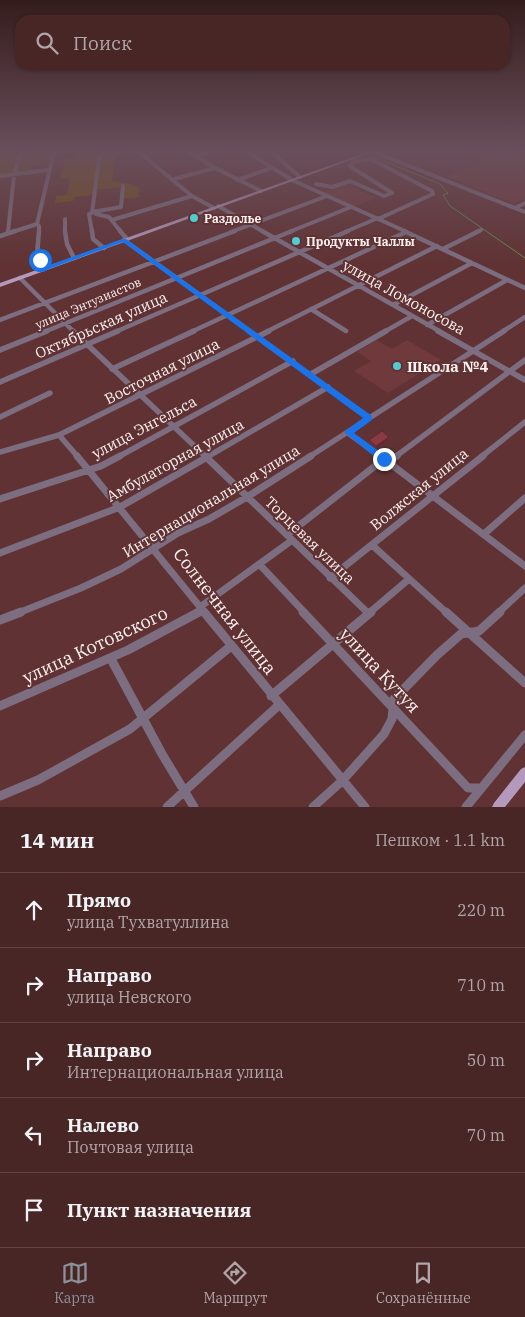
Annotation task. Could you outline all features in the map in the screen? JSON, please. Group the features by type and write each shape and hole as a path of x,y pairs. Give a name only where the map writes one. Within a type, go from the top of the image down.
{"main road":[{"path":"0,285 265,190"},
{"path":"498,807 525,773"}],"street":[{"path":"8,233 13,190"},
{"path":"45,190 37,224 40,226 37,255 46,268"},
{"path":"95,190 92,212 89,214 93,239 104,248"},
{"path":"92,212 121,207 122,190"},
{"name":"улица Ломоносова","path":"185,190 192,196 250,224 525,380"},
{"path":"315,190 525,288"},
{"path":"370,190 384,196 392,193 387,190"},
{"name":"Октябрьская улица","path":"0,382 87,346 433,194 430,190"},
{"path":"468,190 525,212"},
{"path":"112,220 192,196"},
{"path":"0,320 327,196"},
{"path":"515,208 525,203"},
{"name":"улица Энтузиастов","path":"0,350 351,207"},
{"path":"92,212 106,215 112,220 126,240 152,261 293,361 369,418"},
{"path":"65,219 66,244 74,258"},
{"path":"0,236 37,224"},
{"path":"443,249 481,230"},
{"path":"112,368 406,232"},
{"name":"Восточная улица","path":"0,452 59,435 98,418 140,395 437,246"},
{"path":"393,305 472,263"},
{"name":"Торцевая улица","path":"20,278 87,346 367,612"},
{"path":"427,325 508,280"},
{"path":"311,309 346,331"},
{"path":"310,374 412,316"},
{"name":"Интернациональная улица","path":"0,620 81,588 121,569 154,548 247,497 525,317"},
{"name":"улица Котовского","path":"0,706 110,659 181,623 260,565 289,538 386,460 525,360"},
{"name":"улица Энгельса","path":"0,499 100,466 293,361"},
{"name":"Амбулаторная улица","path":"0,552 120,507 328,387"},
{"path":"0,417 50,392"},
{"name":"Волжская улица","path":"330,578 525,422"},
{"path":"348,432 525,566"},
{"name":"Солнечная улица","path":"59,435 154,548 271,696 365,807"},
{"path":"484,534 525,498"},
{"path":"372,545 525,683"},
{"name":"улица Кутуя","path":"260,565 468,788 481,788"},
{"path":"271,696 333,644 367,612 409,579"},
{"path":"313,807 342,781 384,734 392,719 394,699 436,655 461,634 479,631 525,588"},
{"path":"0,796 38,780 130,729 231,646"},
{"path":"110,659 162,754 194,807"},
{"path":"167,807 279,705"},
{"path":"466,807 525,735"}],"shaded area":[{"path":"68,190 97,190 94,190 93,195 74,197 73,201 55,203 56,196 67,195"},
{"path":"121,190 139,190 139,197 121,199"},
{"path":"330,190 359,190 377,198 353,207 323,192"},
{"path":"479,190 525,190 525,199 514,204"},
{"name":"Школа №4","path":"377,340 392,349 407,340 441,360 388,393 354,371 371,361 357,352"}],"building":[{"path":"382,431 389,437 376,446 369,440"}],"waterway":[{"path":"445,190 448,193 443,195 450,206 525,258"}],"place":[{"name":"Раздолье","path":"194,218"},
{"name":"Продукты Чаллы","path":"296,241"},
{"name":"Школа №4","path":"397,366"}],"route":[{"path":"40,260 46,268 124,240 369,418 348,432 384,459"}]}
